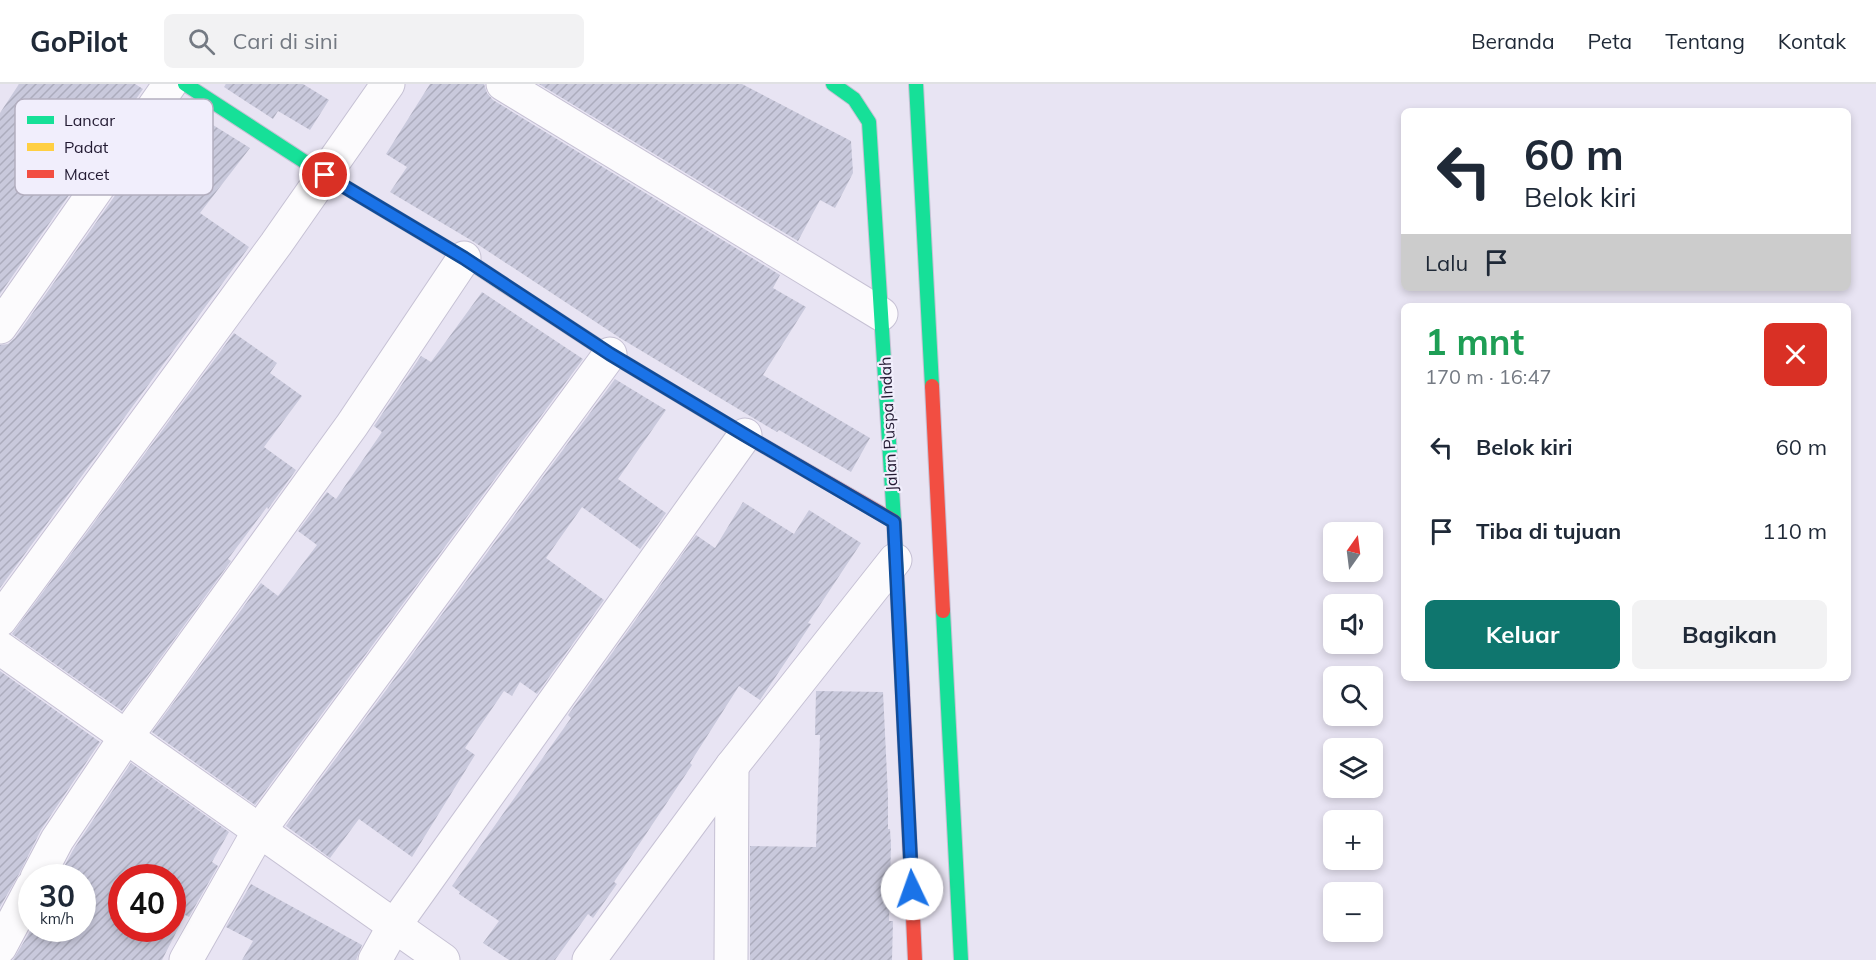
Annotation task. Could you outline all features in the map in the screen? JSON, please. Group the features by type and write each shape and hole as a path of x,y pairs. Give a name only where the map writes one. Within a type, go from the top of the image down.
{"street":[{"path":"160,99 170,84"},
{"path":"184,84 207,99"},
{"path":"0,620 325,175 388,84"},
{"path":"503,84 881,314"},
{"name":"Jalan Puspa Indah","path":"833,84 852,96 862,106 869,122 894,522 915,960"},
{"path":"911,87 961,960"},
{"path":"213,103 325,175 464,258 610,354 894,522"},
{"path":"0,327 92,195"},
{"path":"44,864 57,840 126,737 352,425 464,258"},
{"path":"186,960 259,831 610,354"},
{"path":"375,960 394,926 745,435"},
{"path":"589,960 732,766 895,560"},
{"path":"0,648 443,960"},
{"path":"731,960 732,766"},
{"path":"0,947 18,913"}],"building":[{"path":"19,84 135,84 143,89 136,99 15,99 15,195 69,195 0,294 0,113"},
{"path":"226,84 303,84 329,100 310,130 278,111 273,119 224,87"},
{"path":"430,84 484,84 493,100 780,275 773,288 806,307 763,375 870,438 851,472 779,430 777,432 620,338 474,242 390,192 407,167 386,154"},
{"path":"539,84 742,84 851,141 853,173 835,208 820,200 798,241"},
{"path":"213,125 250,148 200,213 249,247 0,588 0,345 8,344 15,338 115,195 213,195"},
{"path":"482,292 583,359 255,805 152,732 261,583 278,596 317,545 298,531 327,492 336,499 382,432 374,426 421,356 431,362"},
{"path":"234,333 277,363 270,373 302,396 264,447 296,470 228,559 231,561 122,711 12,634"},
{"path":"615,379 666,410 618,479 666,513 640,549 582,507 546,558 604,600 537,694 520,682 512,696 504,691 465,748 475,755 412,857 359,819 330,858 286,826"},
{"path":"743,502 794,534 809,510 861,543 760,700 739,686 690,763 692,765 614,882 617,884 593,918 588,914 555,960 509,960 483,943 499,921 459,894 460,892 452,886 571,718 568,715 696,535 715,548"},
{"path":"0,671 100,742 41,830 24,864 18,864 18,876 0,907"},
{"path":"816,691 883,692 888,829 890,829 891,845 889,921 893,921 892,960 750,960 750,846 816,847 820,735 815,735"},
{"path":"131,763 229,832 212,862 218,866 189,917 186,916 186,864 108,864 108,942 171,942 162,960 13,960 24,942 96,942 96,864 66,864"},
{"path":"251,884 362,945 356,960 242,960 253,941 226,927"}],"traffic: fast":[{"path":"185,84 208,99"},
{"path":"833,84 854,99 869,122 902,680"},
{"path":"916,84 932,386"},
{"path":"213,102 325,175 464,258 503,284"},
{"path":"943,611 961,960"}],"traffic: slow":[{"path":"503,284 610,354 743,434"}],"traffic: jam":[{"path":"932,386 943,611"},
{"path":"743,434 894,521"},
{"path":"902,680 915,960"}],"route":[{"path":"325,175 464,258 610,354 894,522 912,889"}]}
